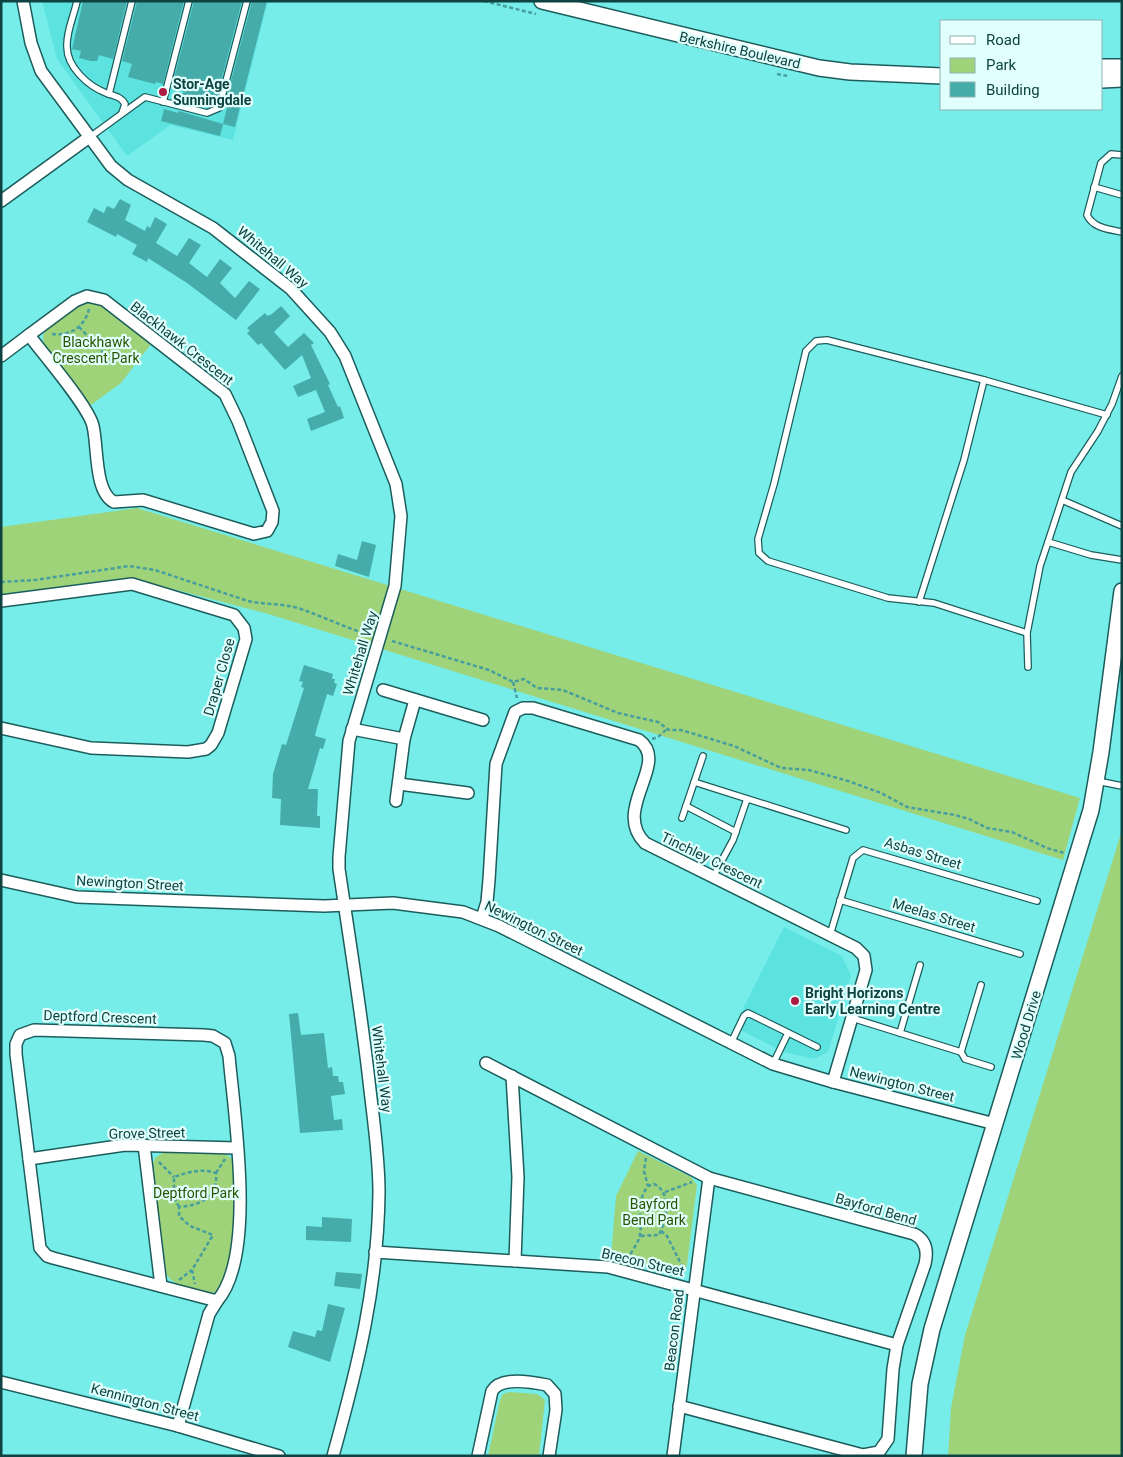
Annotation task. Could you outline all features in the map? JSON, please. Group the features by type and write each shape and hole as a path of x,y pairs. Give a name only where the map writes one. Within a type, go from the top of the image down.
{"street":[{"name":"Whitehall Way","path":"23,1 31,43 41,71 88,138 119,174 207,224 284,283 337,342 392,474 400,501 395,586 352,729 348,751 339,869 364,1037 378,1164 375,1252 367,1325 333,1456"},
{"name":"Berkshire Boulevard","path":"542,1 819,68 875,74 940,76"},
{"path":"1103,67 1122,67"},
{"path":"1103,80 1122,79"},
{"path":"1,201 88,138"},
{"path":"1,356 75,300 87,296"},
{"name":"Blackhawk Crescent","path":"29,335 92,420 101,482 109,499 118,503 143,500 245,532 254,534 266,531 272,522 273,511 238,421 225,394 104,300 87,296"},
{"name":"Draper Close","path":"1,601 132,584 234,615 244,628 246,639 218,733 211,745 206,749 188,752 91,748 1,728"},
{"name":"Wood Drive","path":"914,1456 920,1384 927,1348 1078,857 1096,780 1122,591"},
{"path":"383,690 483,720"},
{"path":"396,801 404,739 415,700"},
{"path":"482,918 487,902 490,880 496,764 515,712 523,708 533,708 634,738 644,743"},
{"path":"352,729 404,739"},
{"name":"Tinchley Crescent","path":"644,743 650,757 634,810 635,830 645,844 856,948 866,960 866,970 833,1082"},
{"path":"399,784 468,793"},
{"name":"Newington Street","path":"1,880 77,897 344,905 394,903 463,912 482,918 773,1064 833,1082 995,1124"},
{"name":"Deptford Crescent","path":"178,1426 209,1314 226,1290 236,1253 241,1181 229,1056 225,1043 220,1039 204,1035 34,1030 20,1035 16,1044 38,1242 47,1256 217,1301"},
{"name":"Bayford Bend","path":"486,1063 706,1176 914,1234 921,1239 927,1256 897,1345 893,1368 888,1439 883,1448 874,1454 863,1454 679,1406"},
{"path":"512,1076 518,1177 515,1261"},
{"name":"Grove Street","path":"29,1159 125,1145 237,1148"},
{"path":"144,1145 161,1286"},
{"name":"Beacon Road","path":"673,1456 706,1176"},
{"name":"Brecon Street","path":"375,1252 608,1267 694,1287 897,1345"},
{"name":"Kennington Street","path":"1,1382 178,1426 279,1456"},
{"path":"478,1456 492,1391 500,1384 515,1382 547,1385 555,1394 556,1410 549,1456"}],"lane":[{"path":"77,1 68,40 68,56 84,79 124,101 125,108 121,114"},
{"path":"109,94 132,1"},
{"path":"163,102 189,1"},
{"path":"88,138 145,97 207,113 219,108 247,1"},
{"path":"1122,155 1111,154 1101,163 1087,215 1090,222 1098,226 1122,232"},
{"path":"1094,187 1122,195"},
{"path":"1027,633 934,603 878,595 768,561 759,553 758,539 774,484 806,351 812,344 827,340 984,380 1107,416"},
{"path":"1028,667 1027,633 1040,566 1071,472 1107,416 1122,376"},
{"path":"919,602 964,460 984,380"},
{"path":"1062,500 1122,526"},
{"path":"1048,542 1092,555 1122,560"},
{"path":"682,818 704,756"},
{"path":"1096,780 1122,786"},
{"path":"694,782 846,830"},
{"path":"713,877 736,832 747,799"},
{"path":"686,806 736,832"},
{"name":"Asbas Street","path":"830,935 853,858 859,851 866,849 1037,901"},
{"name":"Meelas Street","path":"840,900 1020,954"},
{"path":"900,1033 920,965"},
{"path":"961,1052 982,985"},
{"path":"731,1043 744,1016 748,1013 817,1046"},
{"path":"852,1018 961,1052 965,1059 991,1067"},
{"path":"773,1064 788,1032"}],"path":[{"path":"40,326 45,331 59,335 66,334 79,327 89,310 87,296"},
{"path":"79,327 112,362"},
{"path":"1,582 69,576 115,567 143,568 248,601 260,604 277,603 301,609 339,625 489,670 513,682 524,680 542,690 563,690 618,713 658,722 667,729 681,730 734,746 781,768 809,770 848,781 881,793 907,807 942,812 969,819 987,828 1012,832 1047,848 1078,857"},
{"path":"644,743 658,737 667,729"},
{"path":"624,1270 640,1236 639,1211 648,1186 644,1171 650,1147"},
{"path":"179,1207 197,1205 212,1196 217,1183 216,1173 207,1170 192,1171 174,1177 174,1197 179,1207 179,1216 183,1222 213,1235 192,1270 196,1296"},
{"path":"665,1192 706,1176"},
{"path":"640,1236 659,1236 667,1199 665,1192 654,1184 648,1186"},
{"path":"661,1231 666,1236 678,1262 694,1287"}],"shaded area":[{"name":"Stor-Age Sunningdale","path":"42,1 268,1 233,140 170,125 127,156 57,59"},
{"name":"Bright Horizons Early Learning Centre","path":"784,927 842,956 851,976 828,1052 814,1059 784,1052 734,1027"}],"green space":[{"name":"Blackhawk Crescent Park","path":"88,303 101,306 151,344 121,383 88,407 45,346 43,335 52,323 71,310"},
{"path":"137,508 1080,798 1063,860 265,613 131,578 1,594 1,527"},
{"path":"1122,830 1122,1456 948,1456 951,1408 965,1335"},
{"name":"Bayford Bend Park","path":"638,1151 691,1177 697,1185 687,1265 684,1271 678,1274 611,1256 616,1196"},
{"name":"Deptford Park","path":"165,1152 220,1153 233,1161 236,1198 232,1248 228,1270 218,1291 205,1293 189,1289 174,1282 166,1273 152,1165 156,1157"},
{"path":"510,1392 537,1394 545,1400 539,1456 488,1456 500,1400 503,1394"}],"building":[{"path":"83,1 127,1 113,59 99,55 97,61 91,61 79,58 81,51 72,49"},
{"path":"137,1 184,1 163,84 156,82 155,84 128,77 132,64 122,61"},
{"path":"194,1 242,1 217,97 202,94 199,106 181,101 184,89 172,86"},
{"path":"252,1 267,1 235,127 223,124 229,100 226,100"},
{"path":"164,109 178,113 179,111 223,124 220,136 161,121"},
{"path":"120,199 131,205 125,220 145,231 147,226 150,228 155,217 167,224 156,243 177,256 189,238 201,245 189,263 207,277 220,259 232,268 220,283 235,298 249,281 260,289 236,320 187,283 148,258 147,262 132,254 137,245 117,234 116,237 87,222 94,208 104,213 107,206 114,209"},
{"path":"281,306 290,316 274,332 288,347 304,333 314,343 311,345 344,418 311,431 307,419 325,412 316,390 298,397 293,386 311,378 302,355 285,370 261,343 258,345 247,333 250,331 247,328 265,313 267,316 272,314"},
{"path":"362,541 376,545 369,577 335,566 338,554 357,560"},
{"path":"304,665 333,674 332,679 335,679 334,683 337,684 333,696 327,694 316,731 315,736 326,739 323,749 320,748 308,789 318,789 317,816 320,816 320,828 280,825 281,799 272,798 273,774 282,744 286,745 304,688 301,687 303,682 299,681"},
{"path":"298,1013 301,1035 324,1033 328,1068 332,1067 333,1076 338,1076 339,1082 343,1082 345,1094 331,1096 334,1120 342,1119 343,1130 300,1133 289,1014"},
{"path":"322,1217 352,1219 351,1242 306,1240 306,1226 322,1227"},
{"path":"336,1272 362,1274 360,1289 334,1286"},
{"path":"328,1304 345,1308 330,1362 288,1347 293,1331 315,1337 317,1330 322,1331"}],"place":[{"name":"Stor-Age Sunningdale","path":"163,92"},
{"name":"Bright Horizons Early Learning Centre","path":"795,1001"}]}
